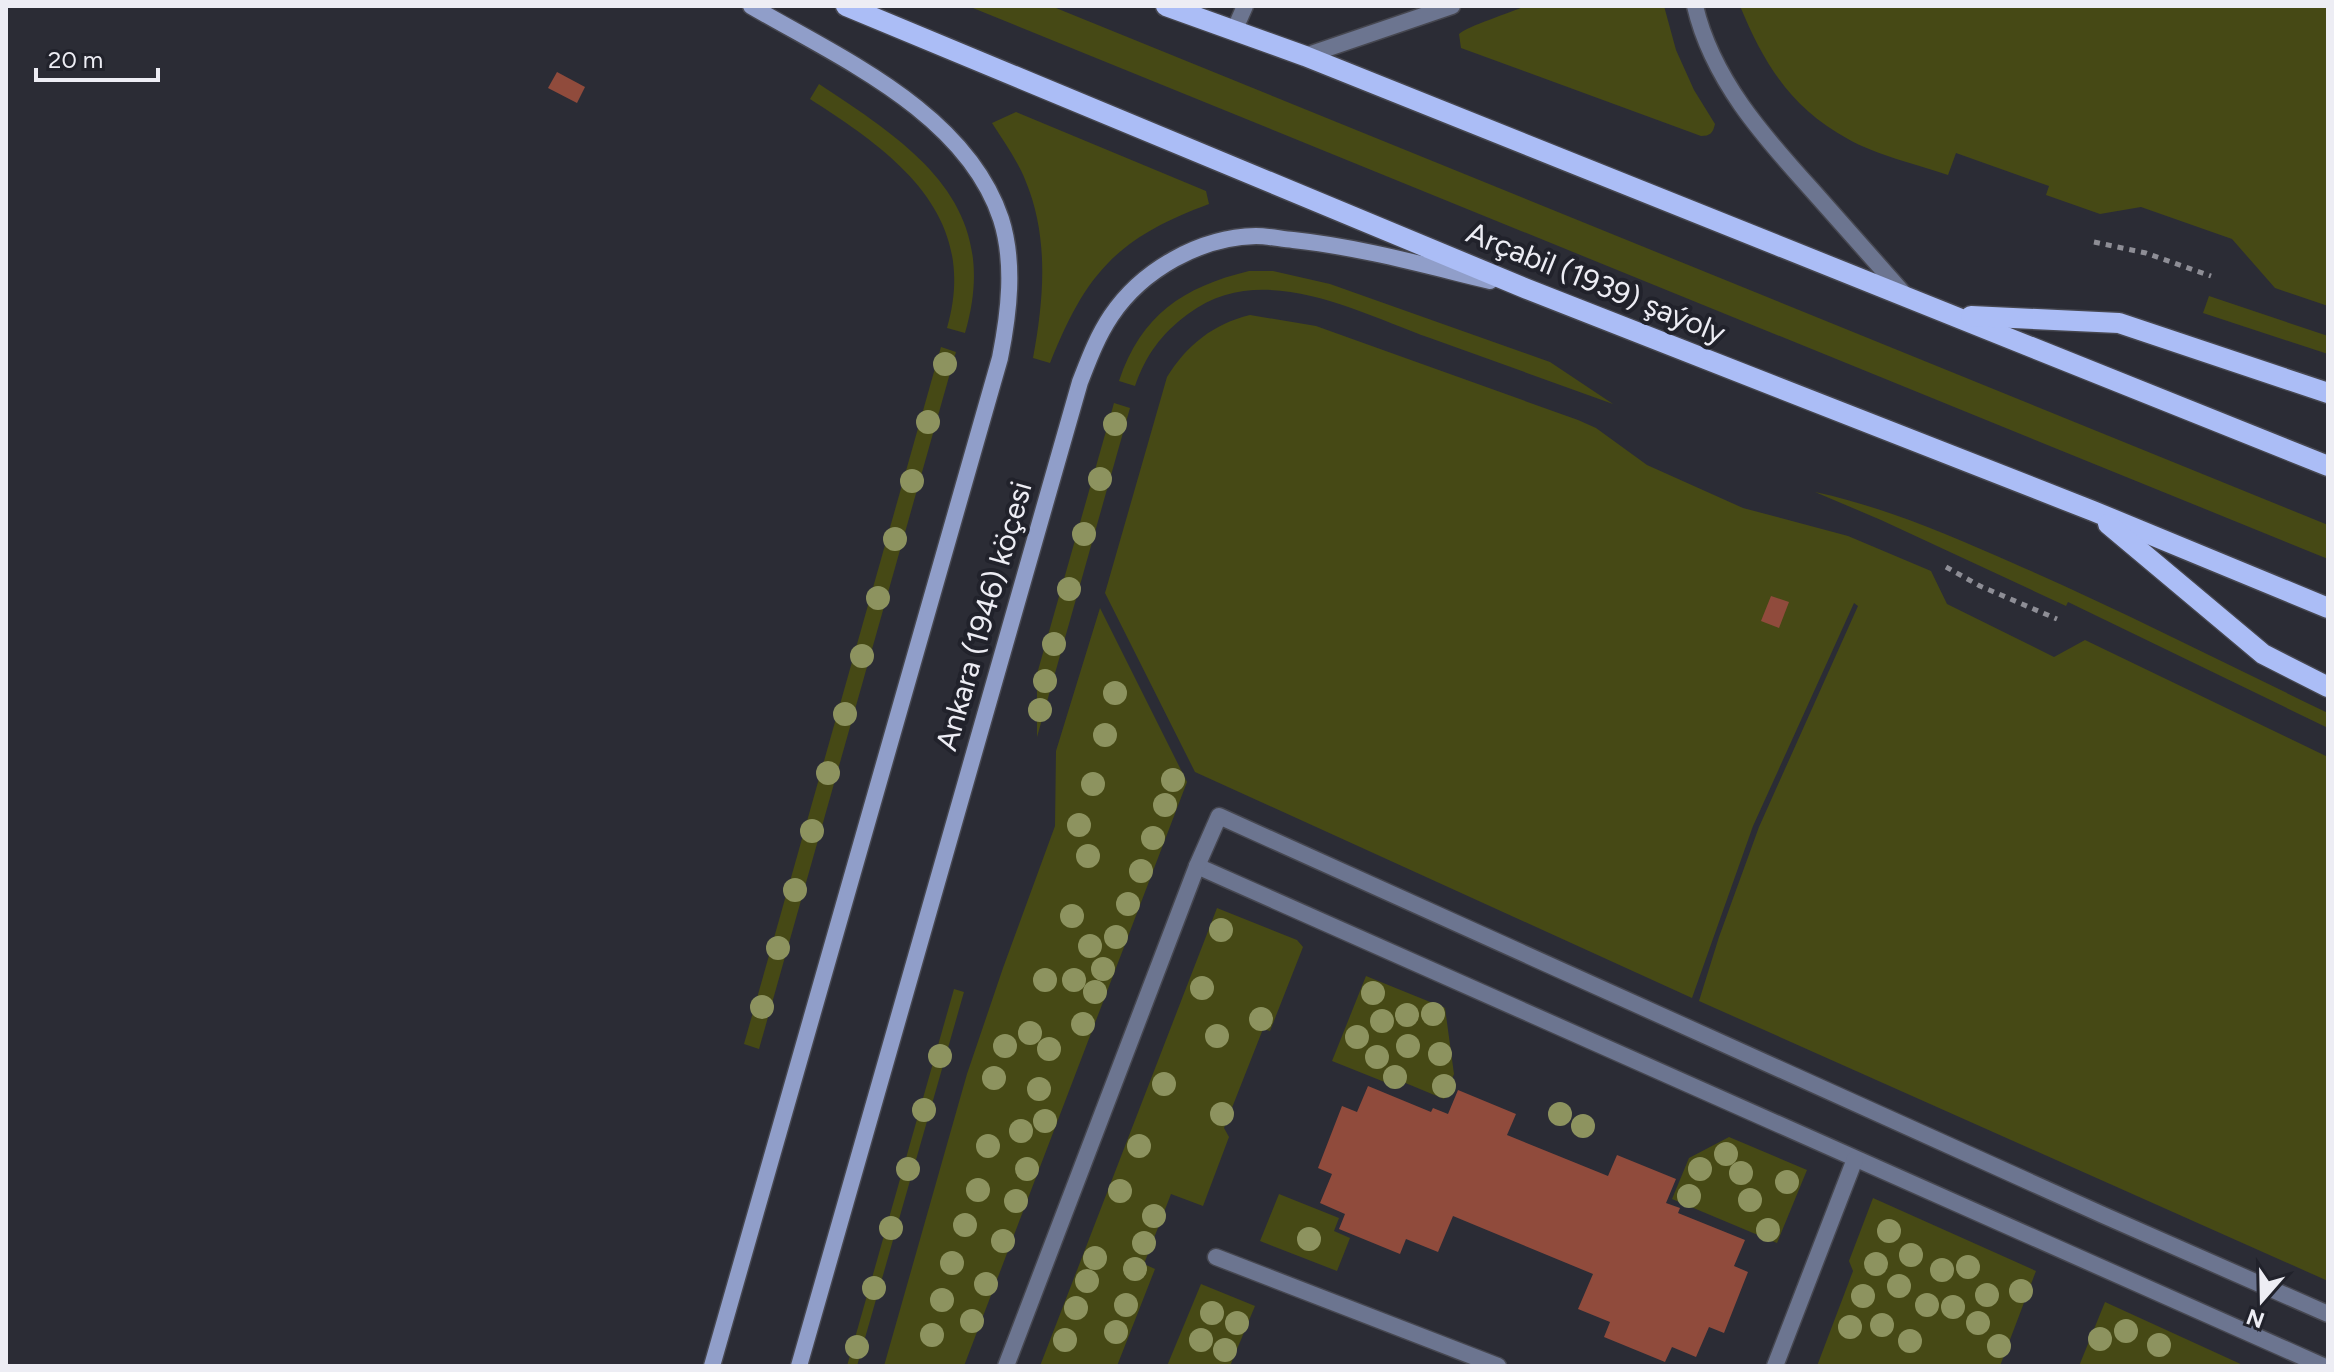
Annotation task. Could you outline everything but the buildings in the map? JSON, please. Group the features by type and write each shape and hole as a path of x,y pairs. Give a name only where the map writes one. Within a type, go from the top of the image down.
{"main road":[{"name":"Ankara (1946) köçesi","path":"712,1366 996,373 1008,322 1009,291 1005,239 988,190 938,126 906,98 751,6"},
{"name":"Arçabil (1939) şaýoly","path":"846,6 1527,289 2093,511 2328,608"},
{"path":"1166,6 1305,56 2328,466"},
{"name":"Ankara (1946) köçesi","path":"799,1366 1080,382 1093,347 1112,315 1141,283 1183,255 1212,243 1256,236 1335,244 1527,289"},
{"path":"1954,315 2119,323 2328,393"},
{"path":"2093,511 2263,654 2328,687"}],"lane":[{"path":"1234,31 1245,6"},
{"path":"1305,56 1452,6"},
{"path":"1695,6 1715,61 1752,123 1905,295"},
{"path":"1006,1366 1197,866 1219,816 2328,1314"},
{"path":"1197,866 2323,1366"},
{"path":"1775,1366 1855,1159"},
{"path":"1216,1257 1498,1366"}],"path":[{"path":"2094,242 2146,253 2211,276"},
{"path":"1946,567 1980,586 2057,619"}],"green space":[{"path":"968,6 1051,6 2328,525 2328,559"},
{"path":"1525,6 1664,6 1676,50 1694,90 1715,124 1712,132 1701,136 1461,48 1459,34"},
{"path":"1740,6 2328,6 2328,306 2275,288 2232,239 2141,207 2100,214 2046,195 2049,186 1956,153 1948,175 1859,145 1828,127 1795,99 1759,47"},
{"path":"819,84 887,131 917,156 942,183 960,214 971,248 973,288 965,333 947,328 954,288 951,252 940,220 922,191 899,165 810,99"},
{"path":"1016,112 1206,191 1209,204 1150,231 1108,262 1077,305 1050,363 1033,358 1040,313 1042,269 1033,203 1019,167 992,123"},
{"path":"1249,271 1273,271 1330,284 1550,362 1613,404 1340,304 1277,290 1246,291 1216,298 1188,314 1156,346 1135,386 1119,381 1139,338 1168,307 1204,286"},
{"path":"2209,296 2328,336 2328,354 2203,313"},
{"path":"1250,315 1316,326 1578,420 1596,428 1647,465 1743,508 1848,536 1931,571 1947,604 2054,657 2085,640 2328,757 2328,1281 1699,1001 1759,827 1858,606 1854,603 1753,826 1692,998 1195,772 1105,593 1167,377 1183,355 1202,337 1224,324"},
{"path":"941,347 956,352 759,1049 744,1044"},
{"path":"1114,403 1130,408 1037,737 1037,674"},
{"path":"1815,492 1916,523 2094,600 2328,713 2328,728 2068,602 2066,606"},
{"path":"1100,608 1187,782 964,1366 884,1366 967,1074 1055,826 1056,751"},
{"path":"1217,908 1297,940 1303,947 1270,1031 1263,1029 1224,1128 1229,1137 1203,1206 1171,1194 1144,1264 1155,1269 1117,1366 1040,1366"},
{"path":"1366,976 1445,1008 1454,1074 1444,1099 1403,1082 1387,1083 1332,1061"},
{"path":"954,989 964,992 857,1366 847,1366"},
{"path":"1729,1137 1807,1170 1777,1243 1672,1199 1689,1158"},
{"path":"1279,1194 1339,1218 1334,1231 1350,1238 1337,1271 1260,1241"},
{"path":"1873,1198 2036,1271 2000,1366 1817,1366 1853,1271 1849,1261"},
{"path":"1201,1284 1255,1306 1230,1366 1167,1366"},
{"path":"2105,1302 2245,1366 2079,1366"}]}
